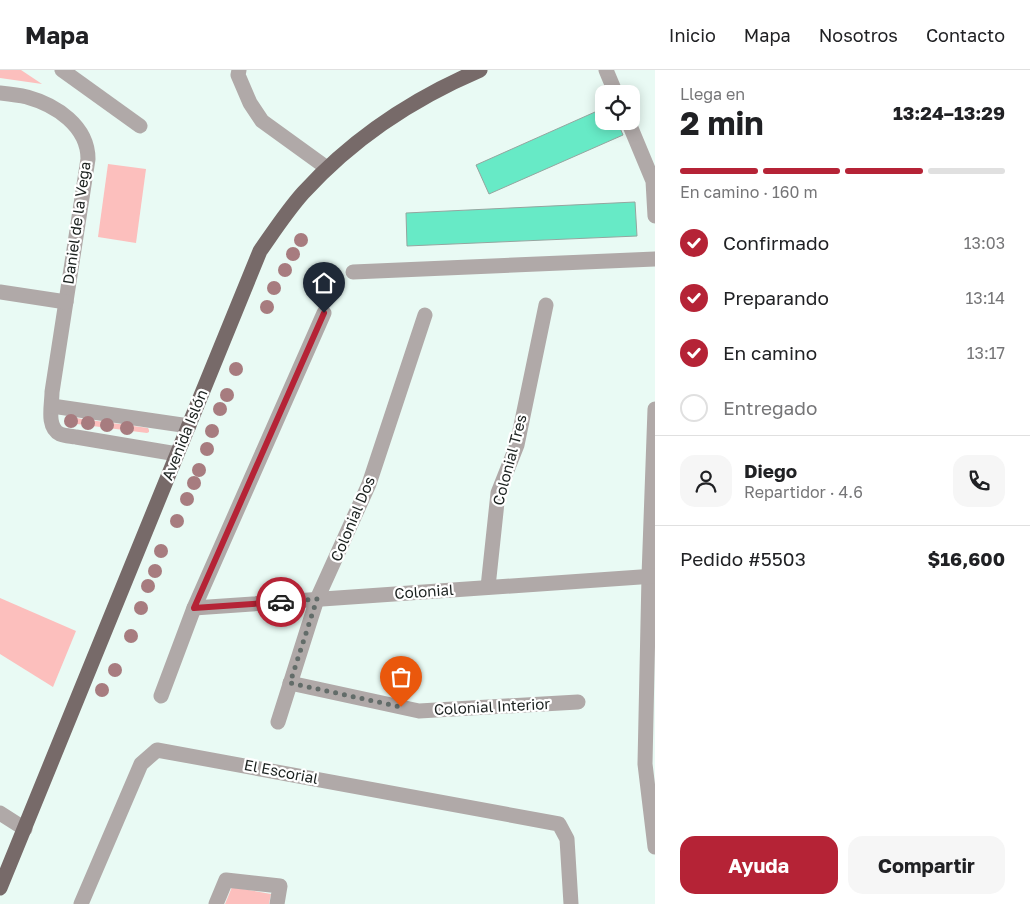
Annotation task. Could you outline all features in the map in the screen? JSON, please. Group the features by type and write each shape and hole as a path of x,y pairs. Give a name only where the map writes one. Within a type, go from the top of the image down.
{"main road":[{"name":"Avenida Islón","path":"0,888 260,251 303,194 327,168 357,142 402,110 429,94 480,70"}],"street":[{"path":"62,70 140,126"},
{"path":"239,70 238,75 250,104 262,121 327,168"},
{"path":"606,70 612,85"},
{"name":"Daniel de la Vega","path":"0,93 28,97 54,108 78,128 86,144 88,159 52,392 50,419 54,429 60,434 177,454"},
{"path":"632,130 653,180 655,216"},
{"path":"353,272 655,259"},
{"path":"0,292 66,302"},
{"name":"Colonial Tres","path":"488,587 498,493 517,445 546,305"},
{"path":"161,696 194,608 324,313"},
{"name":"Colonial Dos","path":"278,722 317,599 369,484 426,314"},
{"path":"52,406 189,426"},
{"path":"655,409 651,686 645,764 655,847"},
{"name":"Colonial","path":"194,608 652,576"},
{"name":"Colonial Interior","path":"290,683 419,711 578,702"},
{"name":"El Escorial","path":"81,904 141,764 157,750 559,824 567,839 571,904"},
{"path":"0,812 25,829"},
{"path":"216,904 226,880 280,886 277,904"}],"shaded area":[{"path":"0,70 21,70 42,84 0,78"},
{"path":"108,164 146,169 136,243 98,237"},
{"path":"68,417 148,428 149,432 69,423"},
{"path":"0,598 76,631 53,687 0,654"},
{"path":"232,887 271,894 269,904 225,904"}],"building":[{"path":"595,112 595,130 621,130 623,135 489,194 476,165"},
{"path":"635,202 637,236 407,246 406,213"}],"way so far":[{"path":"281,602 317,599 290,683 401,707"}],"route":[{"path":"281,602 194,608 324,313"}]}
